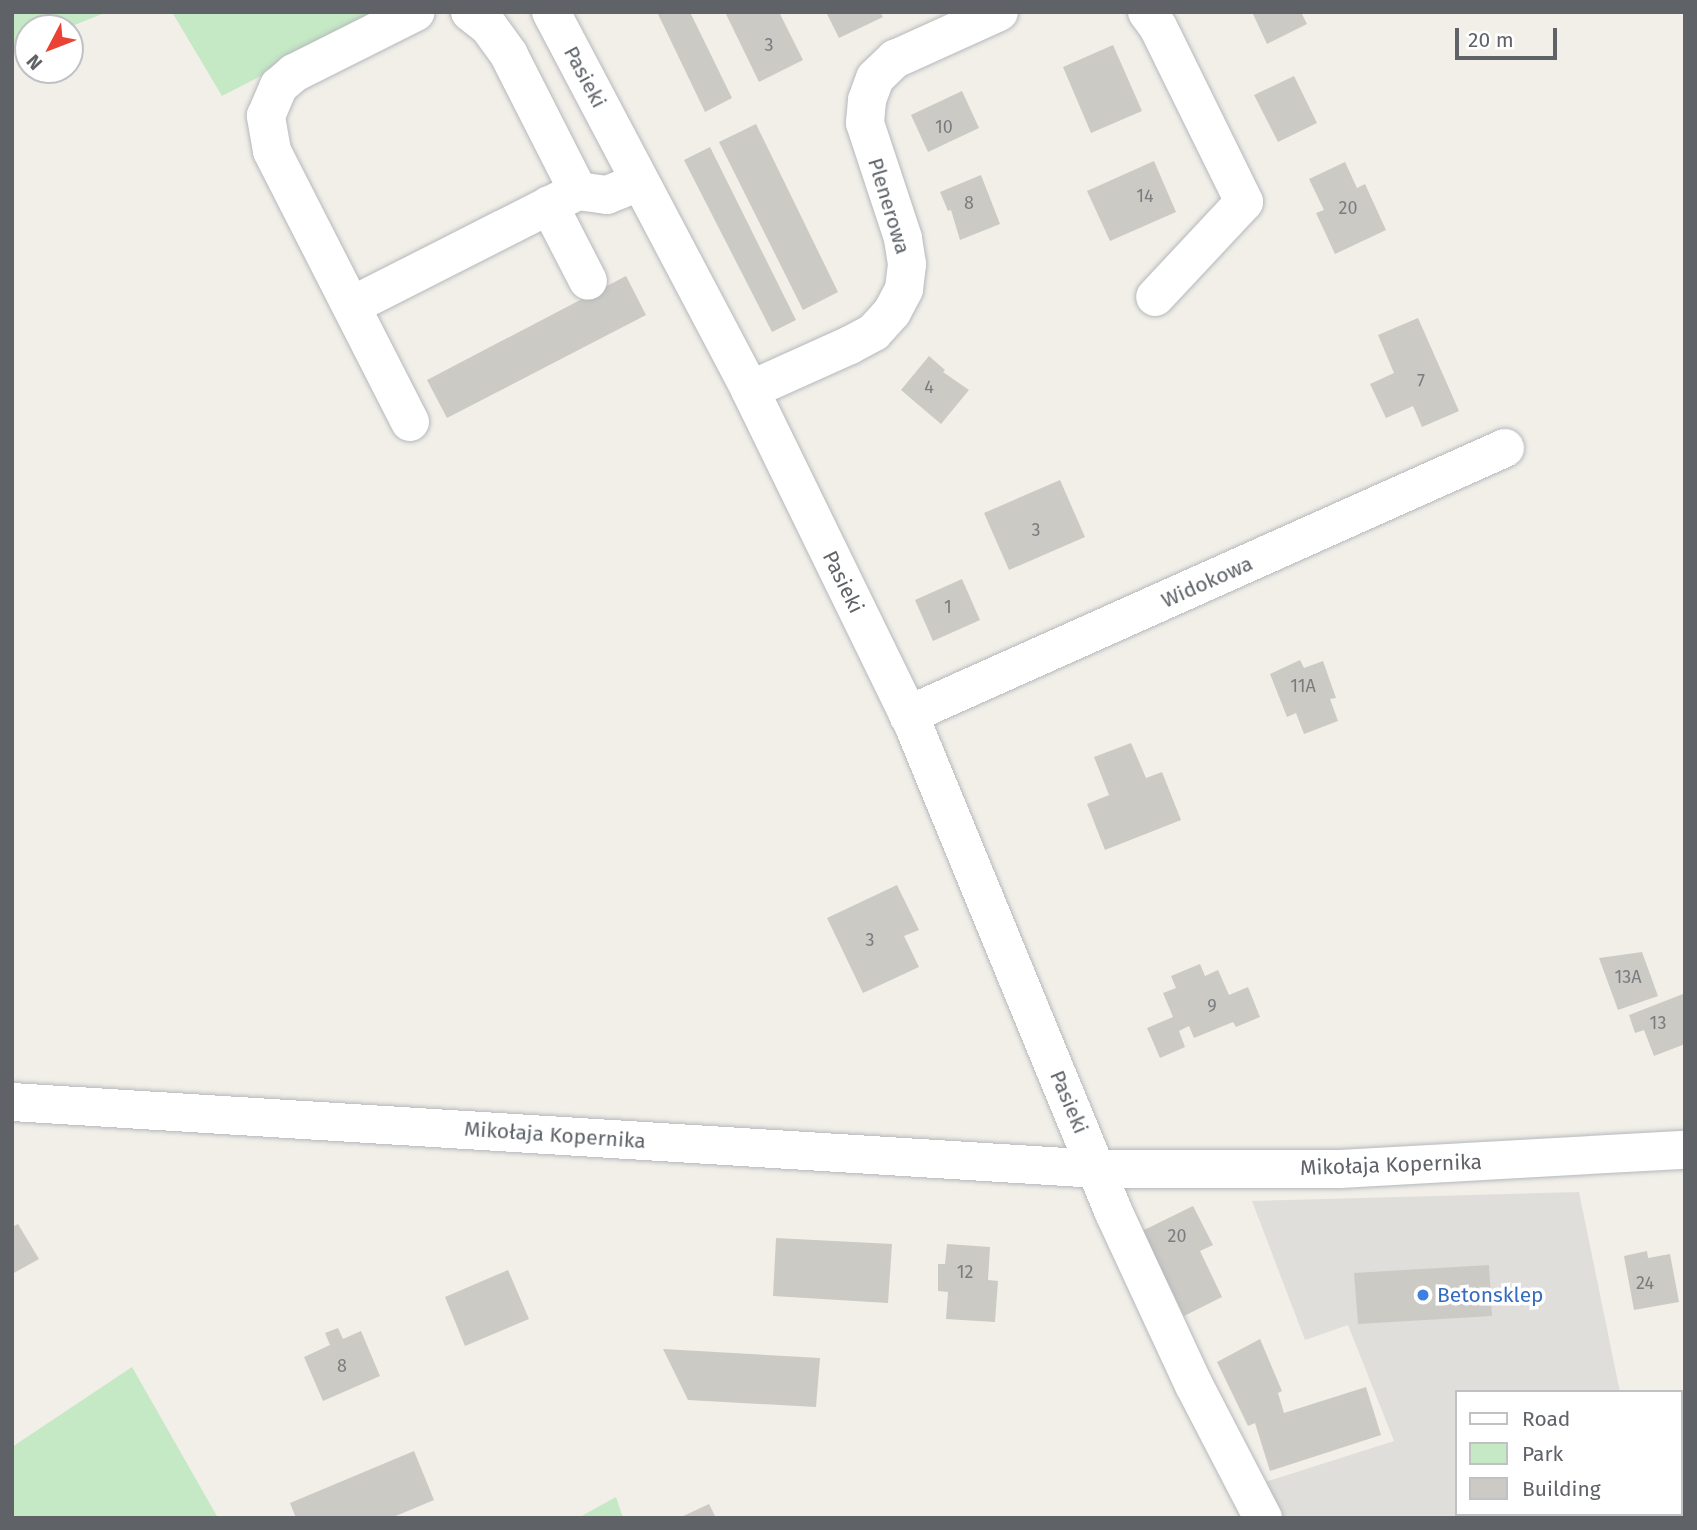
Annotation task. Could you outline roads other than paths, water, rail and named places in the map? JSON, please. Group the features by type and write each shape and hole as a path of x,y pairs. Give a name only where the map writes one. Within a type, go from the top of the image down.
{"street":[{"path":"410,422 272,151 266,116 279,86 294,73 416,12"},
{"path":"470,12 489,27 509,55 564,198 588,281"},
{"name":"Pasieki","path":"551,12 750,390 908,715 1098,1169"},
{"name":"Plenerowa","path":"750,390 874,332 892,312 904,289 907,264 903,238 864,123 867,100 875,78 895,59 999,12"},
{"path":"1147,12 1158,27 1244,202 1156,297"},
{"path":"351,306 564,198 607,195 640,182"},
{"name":"Widokowa","path":"908,715 1506,448"},
{"name":"Mikołaja Kopernika","path":"12,1102 1098,1169 1340,1169 1685,1150"},
{"path":"1098,1169 1114,1213 1194,1385 1263,1518"}],"place":[{"name":"Betonsklep","path":"1423,1295"}]}
